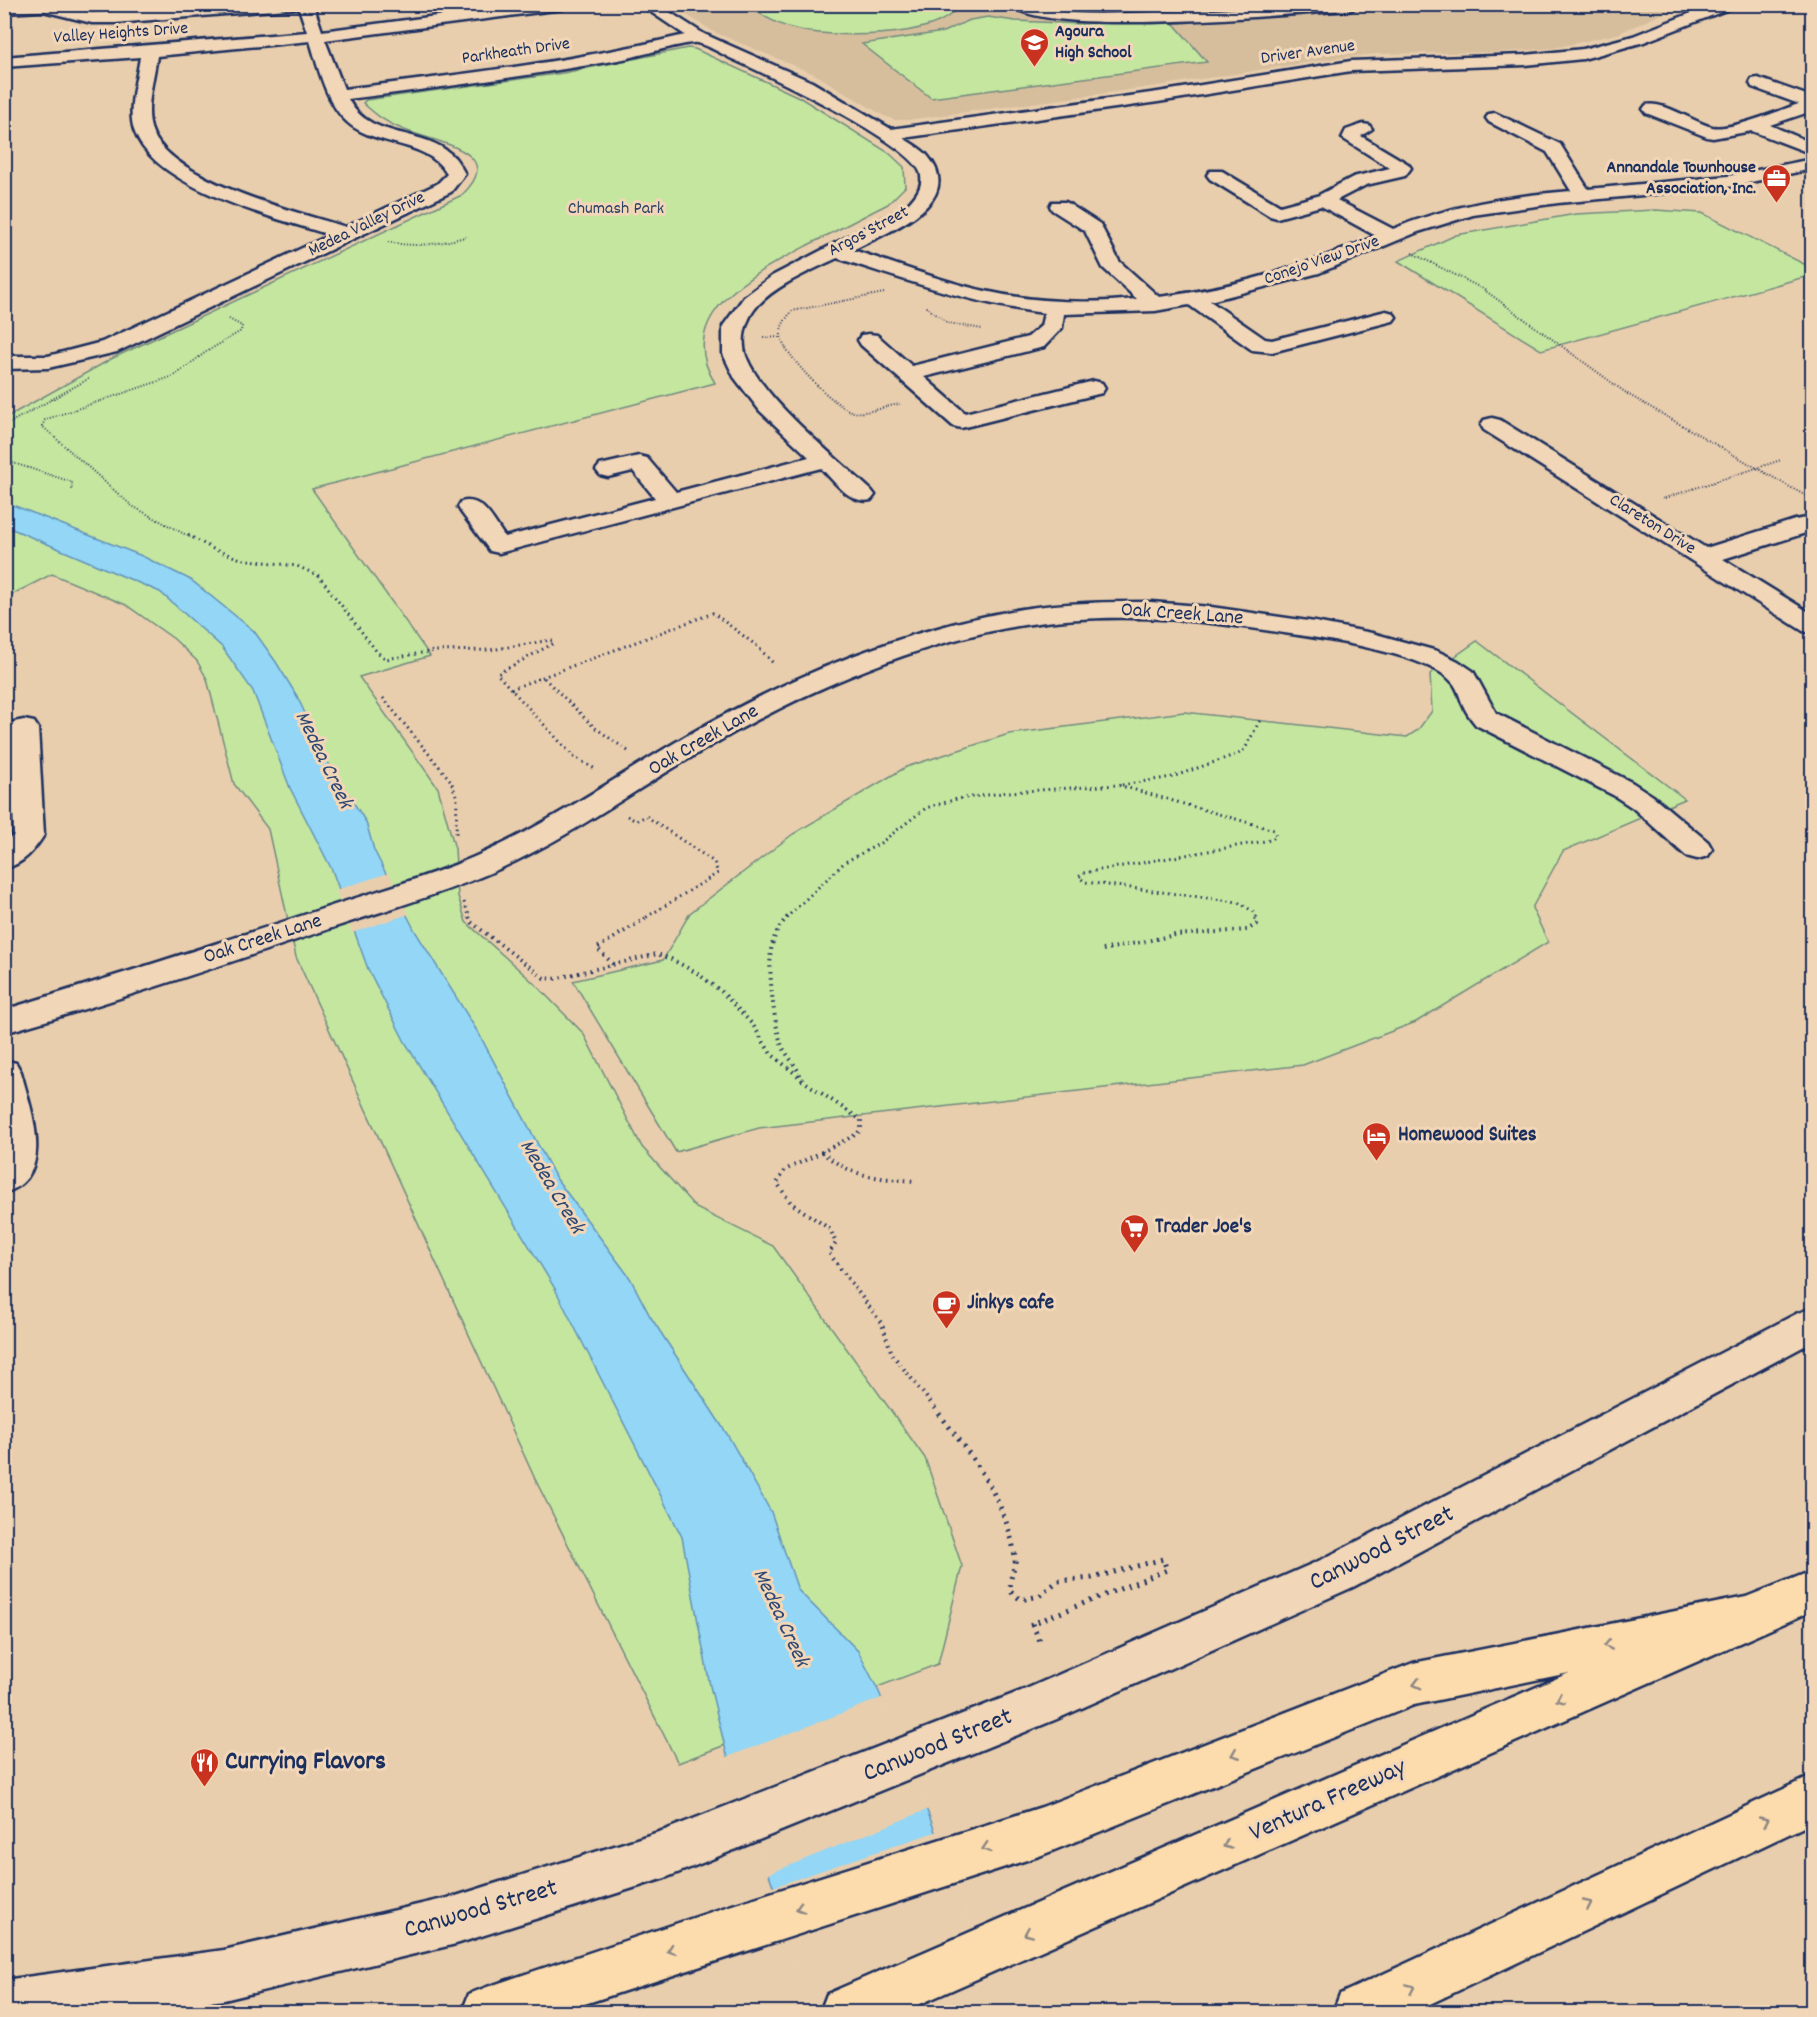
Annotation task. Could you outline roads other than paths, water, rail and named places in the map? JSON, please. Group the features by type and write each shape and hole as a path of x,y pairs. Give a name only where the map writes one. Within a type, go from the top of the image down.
{"highway":[{"name":"Ventura Freeway","path":"845,2013 1812,1591"},
{"path":"487,2013 726,1932 1042,1831 1413,1684 1748,1617"},
{"path":"1358,2013 1812,1798"}],"street":[{"path":"4,8 43,6 92,18 115,11 295,4"},
{"name":"Medea Valley Drive","path":"4,363 48,362 110,347 444,188 456,174 451,163 438,152 374,132 350,116 338,95 305,4"},
{"name":"Valley Heights Drive","path":"4,62 317,37 563,4"},
{"name":"Argos Street","path":"646,4 698,37 806,86 888,135 919,157 929,172 930,186 926,197 912,211 779,280 751,301 734,326 734,354 745,377 768,406 864,495"},
{"path":"1017,4 1031,12 1073,18 1159,14 1185,16 1351,5"},
{"name":"Driver Avenue","path":"888,135 979,119 1191,92 1313,70 1362,65 1533,59 1583,54 1649,36 1729,4"},
{"path":"1664,9 1691,18"},
{"name":"Parkheath Drive","path":"338,95 525,72 626,54 698,37"},
{"path":"149,52 141,115 144,131 166,160 184,174 212,189 349,234"},
{"path":"1758,83 1812,104"},
{"path":"1652,109 1713,133 1754,125 1812,104"},
{"path":"1495,118 1554,148 1583,196"},
{"path":"1754,125 1812,149"},
{"path":"1216,175 1277,212 1324,200 1353,182 1399,172 1402,168 1351,138 1352,134 1363,129"},
{"name":"Conejo View Drive","path":"834,250 969,293 1055,308 1102,309 1155,305 1311,269 1393,236 1469,210 1524,200 1716,184 1812,164"},
{"path":"1324,200 1367,225 1393,236"},
{"path":"1059,206 1093,228 1110,264 1155,305"},
{"path":"1191,297 1260,345 1272,346 1386,317"},
{"path":"908,374 1036,342 1051,328 1055,308"},
{"path":"869,340 961,421 1094,388"},
{"name":"Clareton Drive","path":"1492,425 1812,625"},
{"path":"470,507 499,546 826,460"},
{"path":"608,470 639,463 671,501"},
{"path":"1703,557 1808,524"},
{"name":"Oak Creek Lane","path":"4,1022 269,938 455,885 601,802 698,740 753,710 852,666 953,634 1030,616 1138,609 1224,615 1349,637 1397,648 1453,670 1465,679 1476,708 1486,719 1623,789 1643,802 1697,849"},
{"path":"4,859 24,843 28,835 24,728"},
{"path":"4,1072 20,1134 15,1169 4,1180"},
{"name":"Canwood Street","path":"4,2005 224,1975 456,1920 700,1841 926,1752 1188,1641 1338,1573 1741,1364 1812,1324"}],"water":[{"name":"Medea Creek","path":"5,502 142,556 191,580 254,631 276,662 297,696 327,761 366,822 374,850 415,931 479,1034 556,1178 630,1278 650,1316 727,1434 771,1512 798,1590 858,1651 879,1692 930,1818 1001,2012 817,2012 726,1751 710,1686 682,1537 554,1287 405,1042 368,969 332,870 290,788 253,691 222,647 160,592 5,526"}],"place":[{"name":"Agoura High School","path":"1034,68"},
{"name":"Annandale Townhouse Association, Inc.","path":"1777,204"},
{"name":"Homewood Suites","path":"1377,1162"},
{"name":"Trader Joe's","path":"1134,1254"},
{"name":"Jinkys cafe","path":"946,1330"},
{"name":"Currying Flavors","path":"204,1788"}],"park label":[{"name":"Chumash Park","path":"616,209"}]}
